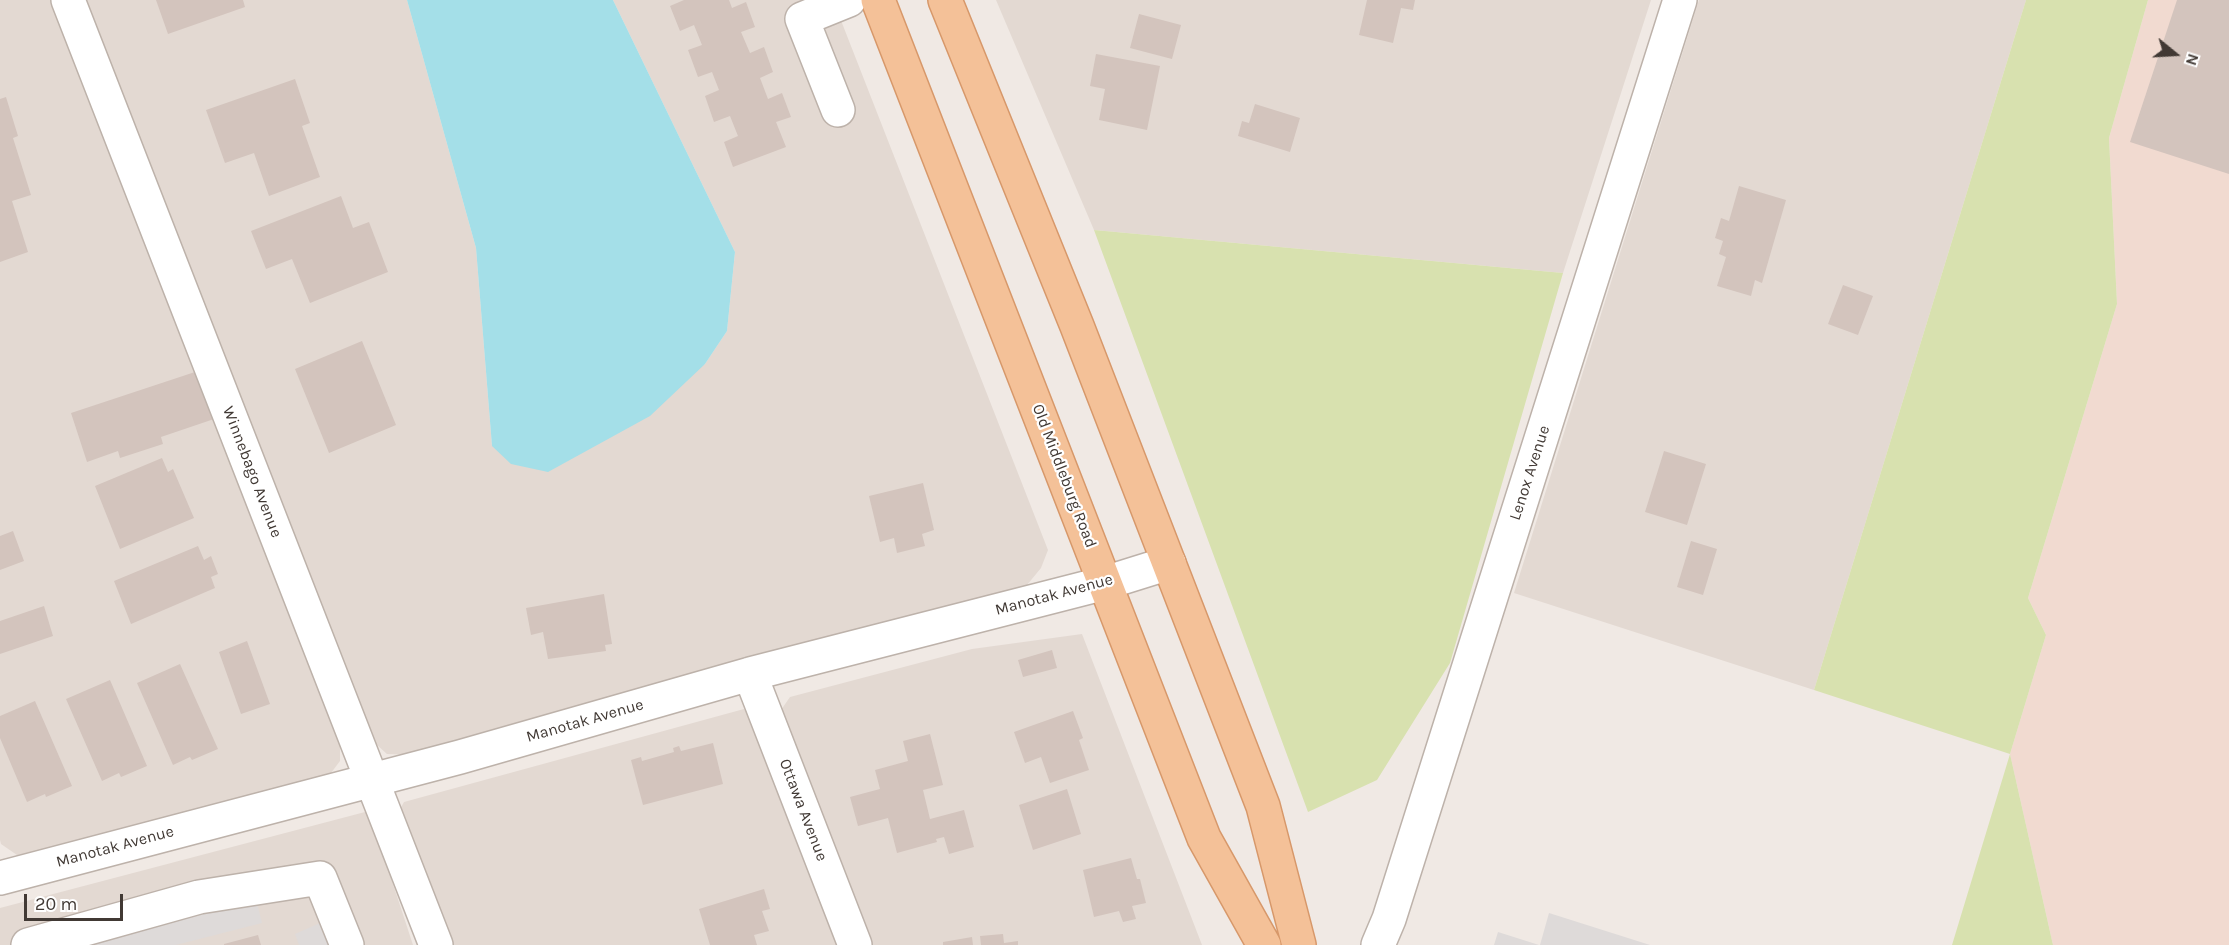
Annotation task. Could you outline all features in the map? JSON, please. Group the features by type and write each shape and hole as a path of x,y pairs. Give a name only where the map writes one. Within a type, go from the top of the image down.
{"main road":[{"name":"Old Middleburg Road","path":"878,0 1204,838 1264,945"},
{"path":"945,0 1077,326 1263,806 1299,945"}],"street":[{"name":"Winnebago Avenue","path":"68,0 436,945"},
{"path":"838,110 798,9 849,0"},
{"name":"Lenox Avenue","path":"1378,945 1396,897 1680,0"},
{"name":"Manotak Avenue","path":"0,878 460,757 750,674 1105,583 1169,563"},
{"name":"Ottawa Avenue","path":"750,674 855,945"},
{"path":"28,945 199,897 320,878 348,945"}],"shaded area":[{"path":"0,0 53,0 340,746 340,761 328,777 30,855 17,855 1,844 0,840"},
{"path":"82,0 407,0 476,248 492,446 705,364 727,331 735,252 613,0 833,0 1048,550 1041,568 1027,585 419,755 387,754 366,735"},
{"path":"996,0 1651,0 1563,273 1094,230"},
{"path":"1699,0 2026,0 1814,690 1514,593"},
{"path":"2148,0 2229,0 2229,945 2053,945 2010,754 2046,635 2028,598 2117,304 2109,138"},
{"path":"1082,634 1202,945 865,945 781,710 790,697 972,649"},
{"path":"744,709 750,715 839,945 447,945 397,815 404,802"},
{"path":"365,812 372,820 413,945 0,945 0,908"},
{"path":"256,899 262,923 176,945 74,945"},
{"path":"1549,913 1650,945 1540,945"},
{"path":"320,923 329,945 299,945 295,934"},
{"path":"1498,932 1539,945 1494,945"}],"green space":[{"path":"2026,0 2148,0 2109,138 2117,304 2028,598 2046,635 2010,754 1814,690"},
{"path":"1094,230 1563,273 1450,663 1377,780 1308,812"},
{"path":"2010,754 2053,945 1952,945"}],"water":[{"path":"407,0 613,0 735,252 727,331 705,364 650,416 548,472 511,464 492,446 476,248"}],"building":[{"path":"156,0 243,0 245,7 168,34"},
{"path":"684,0 729,0 732,8 746,2 755,27 741,32 750,53 764,47 773,72 760,78 768,99 782,93 791,117 776,122 786,147 733,167 724,142 738,136 730,116 714,122 705,96 719,90 712,72 698,77 688,50 702,45 694,25 680,31 670,6"},
{"path":"1367,0 1415,0 1413,10 1401,8 1393,43 1359,35"},
{"path":"2177,0 2229,0 2229,174 2130,142"},
{"path":"1139,14 1181,25 1172,59 1130,48"},
{"path":"1096,54 1160,66 1147,130 1099,120 1105,89 1090,86"},
{"path":"295,79 310,123 302,126 320,177 269,196 254,153 225,163 206,110"},
{"path":"6,97 18,136 13,138 31,195 12,201 28,252 0,262 0,99"},
{"path":"1255,104 1300,118 1290,152 1238,136 1242,121 1249,123"},
{"path":"1739,186 1786,200 1762,283 1755,280 1751,296 1717,286 1726,257 1719,254 1723,241 1715,238 1721,218 1729,221"},
{"path":"341,196 353,228 369,222 388,272 310,303 292,259 266,269 251,231"},
{"path":"1843,285 1873,296 1858,335 1828,324"},
{"path":"362,341 396,425 329,453 295,369"},
{"path":"201,370 217,418 161,437 163,444 120,458 118,451 87,462 71,413"},
{"path":"1664,451 1706,464 1687,525 1645,512"},
{"path":"162,458 168,472 173,469 194,518 120,549 95,486"},
{"path":"923,483 934,530 922,534 925,546 897,553 894,538 880,542 869,496"},
{"path":"13,531 24,561 0,570 0,536"},
{"path":"1691,541 1717,549 1703,595 1677,587"},
{"path":"198,546 204,560 211,556 218,574 211,577 215,588 131,624 114,581"},
{"path":"604,594 612,644 605,645 606,651 548,659 543,632 531,635 526,608"},
{"path":"44,606 53,636 0,654 0,621"},
{"path":"247,641 270,704 241,714 219,652"},
{"path":"1052,650 1057,668 1023,677 1018,660"},
{"path":"180,664 218,749 192,760 190,757 173,765 137,683"},
{"path":"110,680 147,766 121,777 119,773 102,781 66,699"},
{"path":"35,701 72,786 27,802 0,738 0,716"},
{"path":"1073,711 1083,738 1079,740 1089,770 1050,783 1041,757 1025,763 1014,732"},
{"path":"930,734 943,785 923,790 930,819 964,810 974,847 949,854 944,837 936,839 937,842 897,853 888,818 858,826 850,797 880,789 875,770 908,761 903,741"},
{"path":"713,743 723,784 643,805 631,760 641,757 642,761 674,752 673,748 679,746 681,751"},
{"path":"1067,789 1081,834 1033,850 1019,805"},
{"path":"1131,858 1137,879 1140,879 1146,903 1132,906 1136,919 1123,922 1119,911 1094,917 1083,870"},
{"path":"764,889 770,909 762,911 769,931 754,935 757,945 710,945 699,909"},
{"path":"1003,934 1004,943 1018,941 1018,945 981,945 980,936"},
{"path":"258,935 261,945 224,945 224,944"},
{"path":"972,937 973,945 943,945 943,942"}]}
